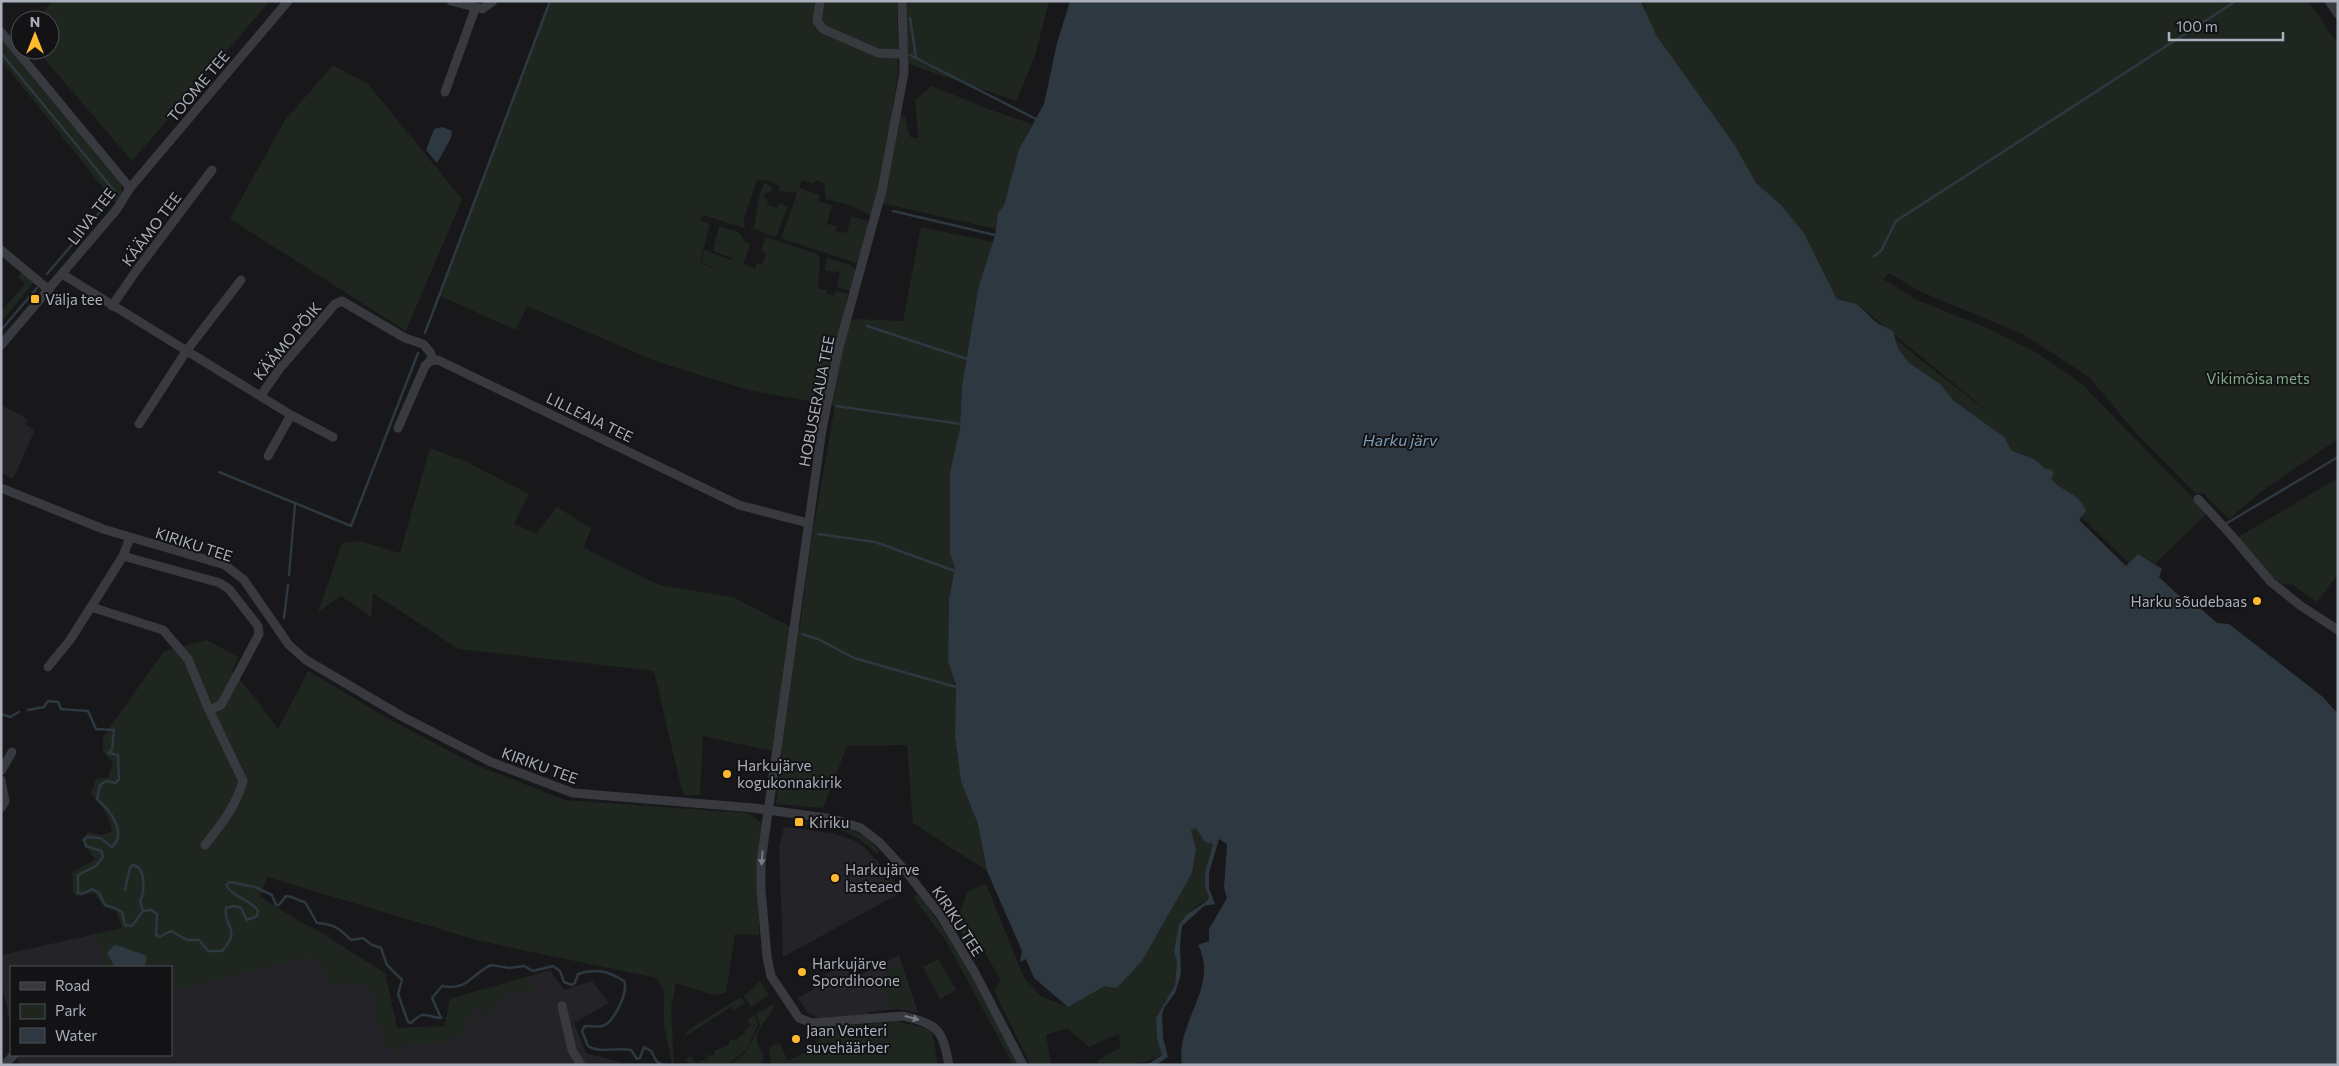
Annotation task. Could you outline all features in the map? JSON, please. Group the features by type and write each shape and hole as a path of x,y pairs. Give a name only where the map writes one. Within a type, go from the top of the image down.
{"street":[{"name":"TOOME TEE","path":"130,188 288,1"},
{"path":"451,1 475,9 482,9 493,1"},
{"path":"820,1 817,21 823,29 878,53 903,54"},
{"name":"HOBUSERAUA TEE","path":"902,1 904,73 882,190 838,351 822,429 762,862 761,883 771,976 799,1018 812,1023 903,1016 928,1023 940,1032 949,1065"},
{"path":"2329,1 2338,14"},
{"path":"445,92 475,9"},
{"name":"LIIVA TEE","path":"1,32 130,188 117,209 1,345"},
{"name":"KÄÄMO TEE","path":"112,306 212,170"},
{"path":"1,250 49,290"},
{"path":"62,274 291,415 333,437"},
{"path":"139,424 186,350 241,280"},
{"name":"KÄÄMO PÕIK","path":"261,395 281,367 335,304 342,301 405,338 423,344 430,352 433,360"},
{"path":"398,428 425,366 433,360"},
{"name":"LILLEAIA TEE","path":"433,360 466,373 739,505 808,523"},
{"path":"268,456 291,415"},
{"name":"KIRIKU TEE","path":"1,488 70,518 130,538 204,558 230,568 244,580 289,645 306,660 402,717 491,762 573,793 769,810 842,821 861,828 879,842 918,886 954,936 1024,1065"},
{"path":"2198,499 2271,582 2301,606 2338,630"},
{"path":"48,667 70,640 123,556 130,538"},
{"path":"123,556 220,583 229,589 258,626 259,634 221,705 209,710"},
{"path":"91,606 163,630 188,659 209,710 243,781 240,793 226,818 205,844"},
{"path":"1,771 12,752"},
{"path":"1,780 5,802 1,808"},
{"path":"562,1006 572,1050 581,1065"},
{"path":"4,1065 13,1056"}],"shaded area":[{"path":"1,405 21,415 28,421 25,424 35,430 13,479 1,473"},
{"name":"Harkujärve lasteaed","path":"784,827 832,833 853,840 863,846 902,892 783,957 779,847"},
{"path":"312,927 385,973 397,1028 445,1026 450,999 550,970 564,990 592,981 609,1003 574,1023 586,1053 630,1065 19,1065 17,1056 172,1056 172,966 10,966 10,1022 1,981 1,955 122,928"},
{"path":"899,955 918,1013 897,1009 868,1012 870,1015 819,1018 807,1012 798,998 814,989 816,979 845,964 852,979"}],"green space":[{"path":"52,1 270,1 132,161 46,60 60,60 60,10 44,10"},
{"path":"550,1 897,1 898,73 892,111 905,117 910,137 918,138 915,100 932,86 988,109 1032,124 1019,149 1004,205 998,213 996,229 876,202 872,216 850,205 826,199 824,183 816,180 814,184 802,180 799,188 820,195 819,202 832,205 827,224 837,226 836,231 847,233 851,216 871,222 860,261 856,263 783,239 782,236 797,193 779,191 779,186 769,181 757,180 743,222 745,224 744,228 703,215 700,220 710,224 700,263 720,270 701,262 705,250 731,260 727,272 732,258 713,251 719,226 740,233 745,242 750,244 743,264 755,269 757,263 762,264 766,254 761,251 765,237 817,254 820,259 818,288 827,290 826,294 834,296 835,291 848,293 841,329 854,319 903,321 921,227 993,242 978,289 962,386 960,428 950,472 950,554 955,568 949,598 948,662 956,683 955,737 961,782 978,824 987,871 913,823 907,745 847,746 823,808 776,804 782,753 703,736 700,795 685,795 681,787 654,671 458,649 373,593 371,617 341,596 318,612 342,543 360,541 400,553 430,448 465,461 529,494 514,524 536,533 557,507 591,528 584,548 659,585 733,597 789,626 800,626 811,542 835,406 748,390 655,361 527,306 516,330 440,296"},
{"path":"906,1 1049,1 1035,56 1016,101 908,64"},
{"name":"Vikimõisa mets","path":"1632,1 1640,1 1647,14 1643,1 2308,1 2338,44 2338,439 2262,491 2229,519 2203,493 2196,494 2137,434 2089,377 2023,334 1919,291 1889,273 1883,279 1917,300 1985,327 2039,354 2083,385 2207,513 2155,564 2138,554 2129,563 2081,517 2078,520 2050,478 2054,473 2016,487 1834,302 1857,306 1922,361 1996,418 1857,304 1837,299 1815,254 1792,223 1696,121"},
{"path":"1,39 10,50 10,60 18,60 121,184 122,195 116,204 1,60"},
{"path":"333,65 368,84 462,199 406,331 230,219 285,120"},
{"path":"764,183 773,187 770,193 766,192 764,198 768,200 766,204 777,208 779,203 788,206 776,237 749,227 754,227 759,196"},
{"path":"828,258 850,265 857,270 851,292 837,287 840,272 825,269"},
{"path":"22,272 34,282 1,322 1,308 3,309 25,284 18,277"},
{"path":"2338,478 2338,574 2317,602 2292,584 2284,585 2270,575 2238,537"},
{"path":"207,640 238,657 232,671 257,700 278,729 308,671 387,718 476,765 565,800 748,813 762,823 758,868 759,935 735,934 726,993 713,995 676,983 671,1008 674,1065 672,1065 664,1025 664,991 656,978 480,941 267,877 260,897 385,973 397,1028 445,1026 450,999 529,976 534,991 506,994 489,1016 483,1016 481,1008 472,1011 474,1018 464,1020 468,1034 427,1046 425,1043 406,1045 402,1053 396,1055 394,1047 387,1048 383,1030 380,1030 370,987 349,983 335,986 324,979 323,963 309,957 172,990 172,966 145,966 145,955 117,945 114,966 105,966 97,935 95,934 122,928 117,913 103,905 94,893 76,896 73,893 72,873 95,859 81,840 88,832 101,835 112,831 104,811 91,794 96,779 108,777 113,764 103,751 103,737 164,651"},
{"path":"805,822 846,828 864,836 879,851 877,854 860,840 844,831 805,824"},
{"path":"1197,828 1205,842 1213,844 1205,877 1206,890 1209,897 1207,901 1199,904 1181,920 1174,952 1177,961 1175,985 1156,1018 1157,1039 1162,1055 1139,1063 1096,1065 1098,1060 1120,1048 1119,1034 1089,1047 1067,1028 1046,1035 1051,1065 1030,1065 994,990 1001,981 983,949 972,949 962,933 959,921 961,909 968,891 986,884 1024,978 1042,997 1068,1007 1105,986 1196,849 1190,829"},
{"path":"920,896 948,936 968,969 1019,1065 1013,1065 946,941 913,897"},
{"path":"938,959 956,990 940,999 923,967"},
{"path":"900,965 913,1007 885,1006 888,969"},
{"path":"760,981 769,995 751,1007 744,996"},
{"path":"739,998 745,1003 734,1010 731,1007 683,1038 688,1030"},
{"path":"775,1003 758,1034 757,1042 763,1056 763,1062 759,1065 730,1065 746,1052 760,1025 756,1014"},
{"path":"755,1015 758,1024 747,1049 727,1065 689,1065 685,1060 691,1056 696,1063 708,1058 709,1054 711,1056 715,1054 714,1051 730,1044 729,1041 732,1039 734,1041 745,1033 744,1031 751,1026 747,1020"},
{"path":"897,1021 932,1030 938,1065 771,1065 769,1051 772,1045 780,1044 788,1061 812,1049 826,1028"}],"water":[{"name":"Harku järv","path":"1070,1 1641,1 1656,35 1734,144 1756,183 1780,204 1804,233 1837,299 1857,304 1877,323 1893,331 1898,349 1909,363 1939,383 1954,401 2004,437 2012,451 2034,459 2046,469 2050,469 2054,473 2051,479 2079,499 2086,511 2079,520 2126,566 2138,554 2162,569 2159,577 2189,605 2193,602 2217,623 2229,624 2323,697 2338,714 2338,1065 1182,1065 1182,1049 1185,1034 1201,990 1204,975 1203,960 1198,945 1209,941 1209,929 1227,898 1224,888 1227,844 1219,839 1209,873 1209,888 1215,904 1204,906 1182,926 1180,946 1181,974 1175,993 1164,1008 1162,1015 1163,1038 1168,1057 1156,1065 1141,1065 1150,1063 1162,1055 1157,1039 1156,1018 1175,985 1177,961 1174,952 1179,924 1186,915 1207,901 1209,897 1206,890 1205,877 1213,844 1205,842 1196,828 1191,830 1196,849 1192,873 1142,961 1117,988 1105,986 1068,1007 1034,978 1026,959 1020,962 1022,951 987,871 978,824 961,782 955,737 956,684 948,662 949,598 955,568 950,554 950,472 960,428 962,386 978,289 995,235 998,213 1004,205 1019,149 1044,104 1057,43"},
{"path":"442,127 452,131 451,138 437,163 426,150 434,129"},
{"path":"117,945 145,955 147,957 145,966 114,966 107,953 113,946"}],"waterway":[{"path":"425,333 550,1"},
{"path":"1874,256 1881,251 1896,221 2236,1"},
{"path":"910,18 916,58"},
{"path":"1,53 116,193 47,274"},
{"path":"910,55 1036,119"},
{"path":"893,211 995,235"},
{"path":"1,330 37,288"},
{"path":"867,326 967,359"},
{"path":"219,472 351,526 418,353"},
{"path":"836,406 961,424"},
{"path":"2227,523 2338,457"},
{"path":"289,575 295,504"},
{"path":"818,534 875,542 955,571"},
{"path":"284,618 288,585"},
{"path":"802,634 818,639 854,658 956,687"},
{"path":"28,710 44,707 48,701 58,702 61,709 88,711 96,729 114,730 112,750 108,753 118,755 119,779 116,783 106,781 100,785 97,799 111,815 118,835 112,847 100,838 87,837 84,840 86,846 101,851 103,857 96,866 78,875 78,893 82,894 92,889 99,893 105,905 122,912 125,925 132,926 143,911 151,910 157,914 156,935 159,937 171,931 187,940 199,940 208,951 222,951 231,937 226,908 234,906 241,908 247,920 257,916 258,911 251,903 229,890 226,885 230,882 255,887 272,895 276,905 279,905 286,896 291,897 305,902 317,923 336,927 351,940 363,938 372,945 381,948 387,965 402,980 398,994 408,1022 411,1023 422,1015 441,1018 432,998 442,986 451,987 463,984 491,965 509,968 524,966 533,971 553,966 560,971 564,982 572,985 575,983 578,974 602,971 624,981 624,992 616,1013 607,1024 602,1026 585,1026 582,1031 588,1046 598,1050 631,1050 637,1059 640,1058 644,1047 651,1051 657,1062 664,1065"},
{"path":"1,714 10,717 19,712"},
{"path":"125,890 130,868 133,865 140,870 142,875 143,892 140,901 143,911"}],"place":[{"name":"Välja tee","path":"35,299"},
{"name":"Harku sõudebaas","path":"2257,601"},
{"name":"Harkujärve kogukonnakirik","path":"727,774"},
{"name":"Kiriku","path":"799,822"},
{"name":"Harkujärve lasteaed","path":"835,878"},
{"name":"Harkujärve Spordihoone","path":"802,972"},
{"name":"Jaan Venteri suvehäärber","path":"796,1039"}]}
